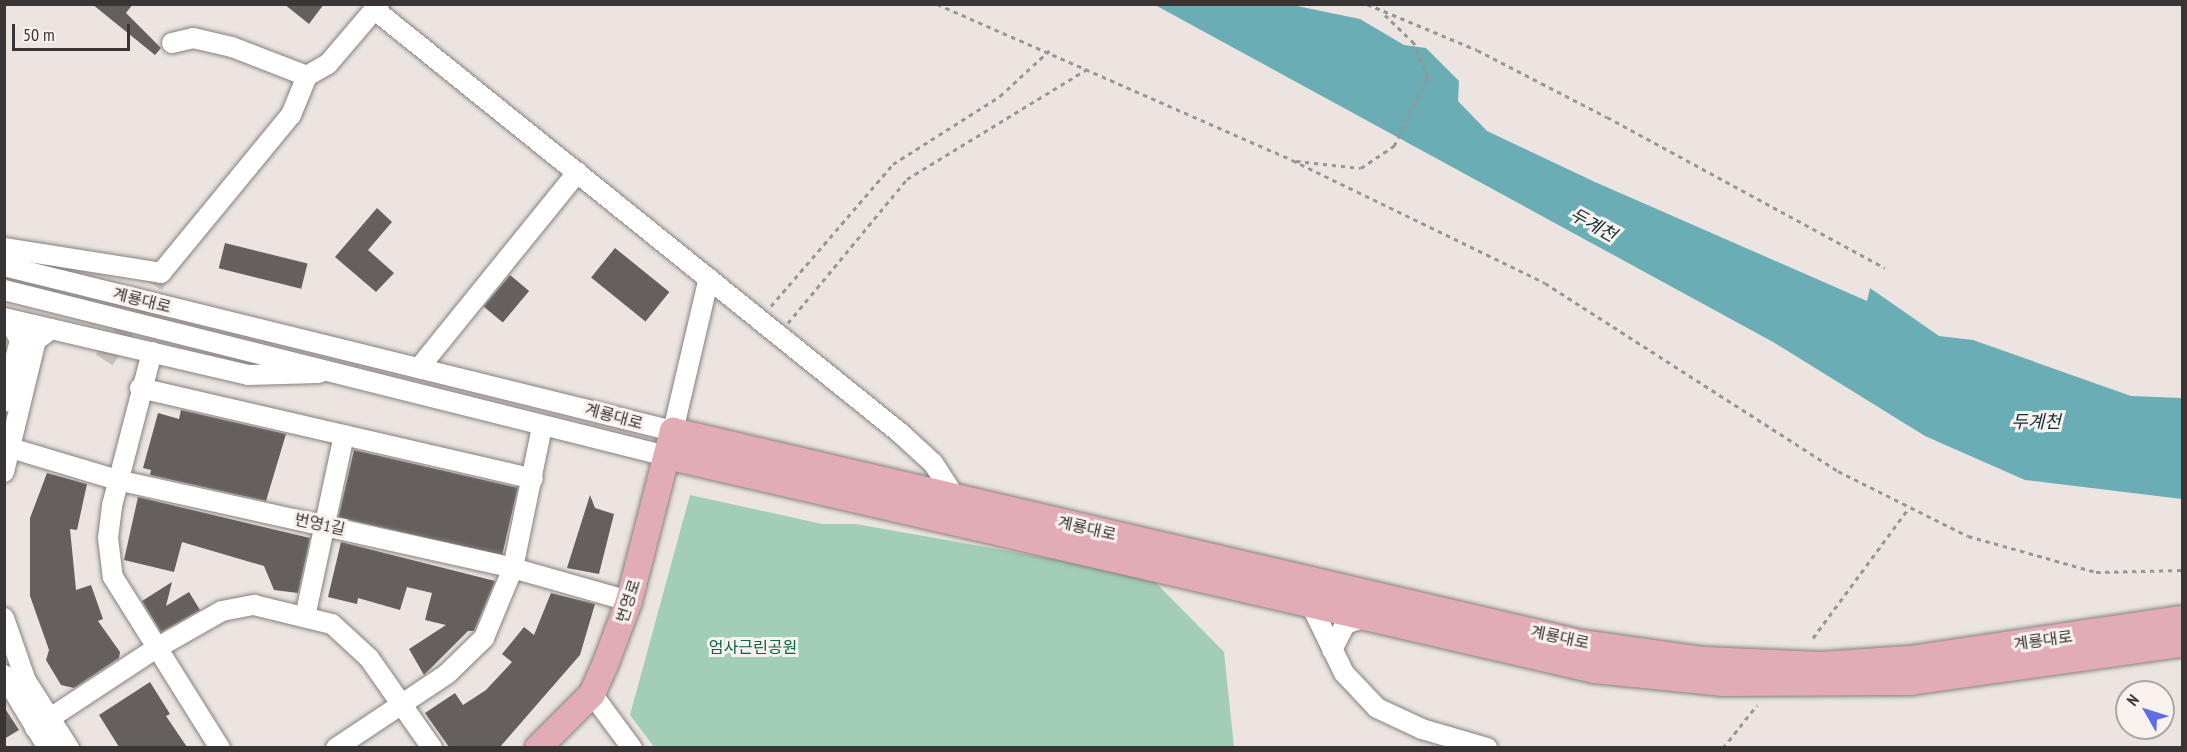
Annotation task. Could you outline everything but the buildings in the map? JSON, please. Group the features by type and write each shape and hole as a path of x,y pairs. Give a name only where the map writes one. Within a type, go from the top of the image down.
{"main road":[{"name":"번영로","path":"538,747 592,694 629,601 673,431"},
{"name":"계룡대로","path":"673,431 1581,643 1704,660 1821,665 1910,659 2182,619"},
{"name":"계룡대로","path":"667,456 1310,601 1594,670 1721,683 1910,682 2182,644"}],"street":[{"path":"4,248 161,273 291,116 307,76 328,64 377,7 780,334 933,463 955,497"},
{"path":"172,43 193,38 232,47 307,76"},
{"path":"419,368 578,172"},
{"name":"계룡대로","path":"4,266 673,431"},
{"path":"673,431 709,278"},
{"name":"계룡대로","path":"4,290 348,373 542,428 667,456"},
{"path":"6,319 248,375 348,373"},
{"path":"4,402 20,340 6,319"},
{"path":"4,472 7,448 36,340 52,329"},
{"path":"152,352 140,388 117,480 108,538 113,577 154,649 220,747"},
{"path":"140,388 533,479"},
{"path":"336,747 404,704 484,638 513,568 542,428"},
{"path":"305,617 344,435"},
{"name":"번영1길","path":"7,448 117,480 513,568 629,601"},
{"path":"1310,601 1344,673 1377,708 1422,729 1487,747"},
{"path":"43,723 154,649 222,611 254,605 332,624 369,658 404,704 432,747"},
{"path":"1332,650 1344,624 1368,616"},
{"path":"4,618 43,723 48,747"},
{"path":"4,675 43,723 69,747"},
{"path":"592,694 632,747"}],"path":[{"path":"937,4 1050,50 1292,160 1545,283 1838,471 1908,509 1978,540 2096,572 2182,570"},
{"path":"1367,4 1477,50 1607,117 1885,268"},
{"path":"1292,160 1361,168 1394,146 1428,78 1414,43 1381,10"},
{"path":"760,319 893,164 1000,96 1050,50"},
{"path":"780,334 907,179 1089,68"},
{"path":"1813,638 1908,509"},
{"path":"1723,747 1757,705"}],"green space":[{"name":"엄사근린공원","path":"690,495 822,524 856,524 1149,576 1224,652 1234,747 654,747 630,715"}],"water":[{"name":"두계천","path":"1155,5 1292,5 1360,19 1404,45 1426,48 1459,81 1458,101 1487,131 1595,182 1867,301 1870,288 1939,336 1973,340 2131,396 2182,398 2182,499 2025,480 1925,436 1773,342"}],"tunnel":[{"path":"104,360 161,273"}]}
